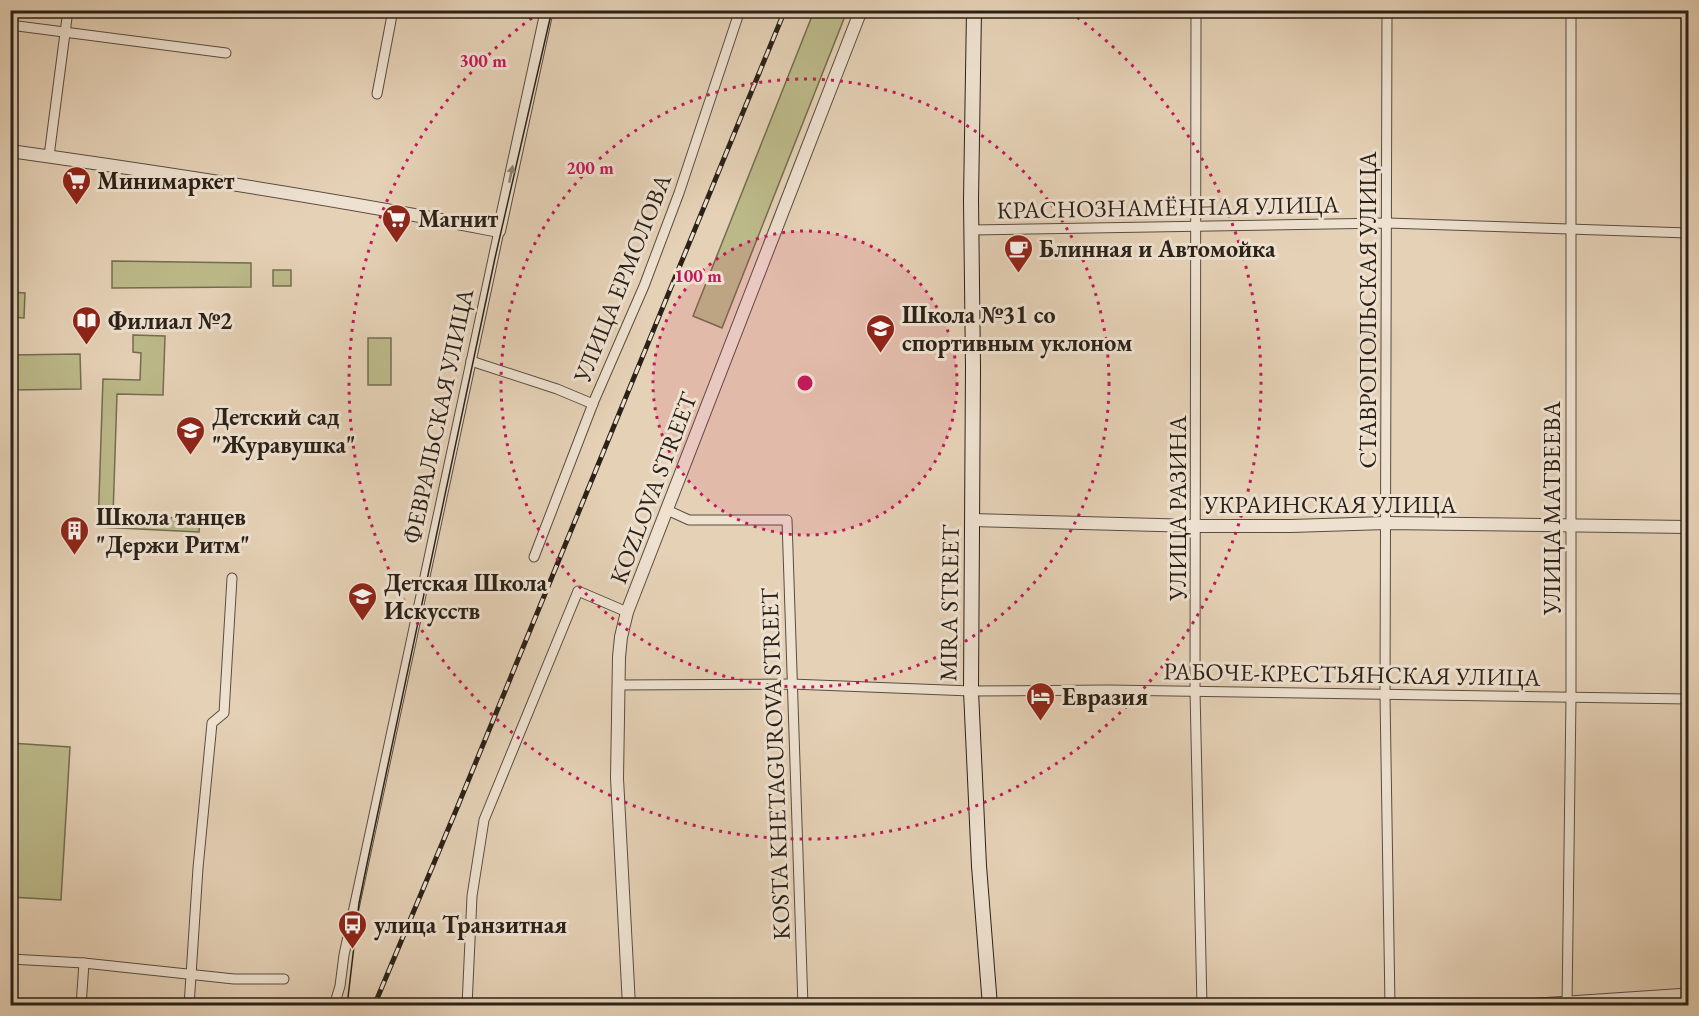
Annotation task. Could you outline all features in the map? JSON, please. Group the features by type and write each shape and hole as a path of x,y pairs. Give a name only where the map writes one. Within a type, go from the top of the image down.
{"main road":[{"name":"MIRA STREET","path":"974,10 970,691 978,866 990,1005"}],"street":[{"path":"49,156 68,10"},
{"path":"377,94 393,10"},
{"name":"ФЕВРАЛЬСКАЯ УЛИЦА","path":"334,1005 340,986 344,955 547,10"},
{"name":"УЛИЦА ЕРМОЛОВА","path":"534,557 593,404 644,286 679,194 740,10"},
{"name":"KOZLOVA STREET","path":"629,1005 617,778 621,637 627,612 861,10"},
{"name":"УЛИЦА РАЗИНА","path":"1196,10 1195,692 1202,1005"},
{"name":"СТАВРОПОЛЬСКАЯ УЛИЦА","path":"1387,10 1385,696 1390,1005"},
{"name":"УЛИЦА МАТВЕЕВА","path":"1567,1003 1571,697 1569,228 1571,10"},
{"path":"10,25 226,53"},
{"path":"10,151 298,195 499,231"},
{"name":"КРАСНОЗНАМЁННАЯ УЛИЦА","path":"972,230 1387,223 1689,233"},
{"path":"471,361 557,389 593,404"},
{"name":"KOSTA KHETAGUROVA STREET","path":"667,510 689,520 786,520 803,1005"},
{"name":"УКРАИНСКАЯ УЛИЦА","path":"972,520 1196,526 1386,523 1689,528"},
{"path":"189,1005 198,868 212,723 224,713 232,578"},
{"path":"467,1005 472,896 484,820 578,591 627,612"},
{"name":"РАБОЧЕ-КРЕСТЬЯНСКАЯ УЛИЦА","path":"619,685 791,684 970,691 1689,699"},
{"path":"10,959 84,963 234,979 284,979"},
{"path":"81,1005 84,963"},
{"path":"1493,1005 1567,1003 1689,993"}],"shaded area":[{"path":"814,11 847,11 722,328 693,316"},
{"path":"112,261 251,263 251,287 112,288"},
{"path":"273,270 291,270 291,286 273,286"},
{"path":"11,292 25,293 24,318 11,317"},
{"path":"133,335 165,336 163,395 117,394 113,515 200,519 199,532 98,527 103,379 140,380 141,353 133,352"},
{"path":"368,338 391,338 391,385 368,385"},
{"path":"80,354 81,389 11,390 11,355"},
{"path":"11,454 16,454 16,481 11,481"},
{"path":"10,743 70,747 61,900 11,897"}],"tram line":[{"path":"347,1006 359,903 367,864 495,258 552,10"}],"railway":[{"path":"374,1006 785,10"}],"place":[{"name":"Минимаркет","path":"76,206"},
{"name":"Магнит","path":"397,244"},
{"name":"Блинная и Автомойка","path":"1018,274"},
{"name":"Филиал №2","path":"87,346"},
{"name":"Школа №31 со спортивным уклоном","path":"881,354"},
{"name":"Детский сад \"Журавушка\"","path":"191,456"},
{"name":"Школа танцев \"Держи Ритм\"","path":"75,556"},
{"name":"Детская Школа Искусств","path":"363,622"},
{"name":"Евразия","path":"1041,722"},
{"name":"улица Транзитная","path":"353,950"}]}
